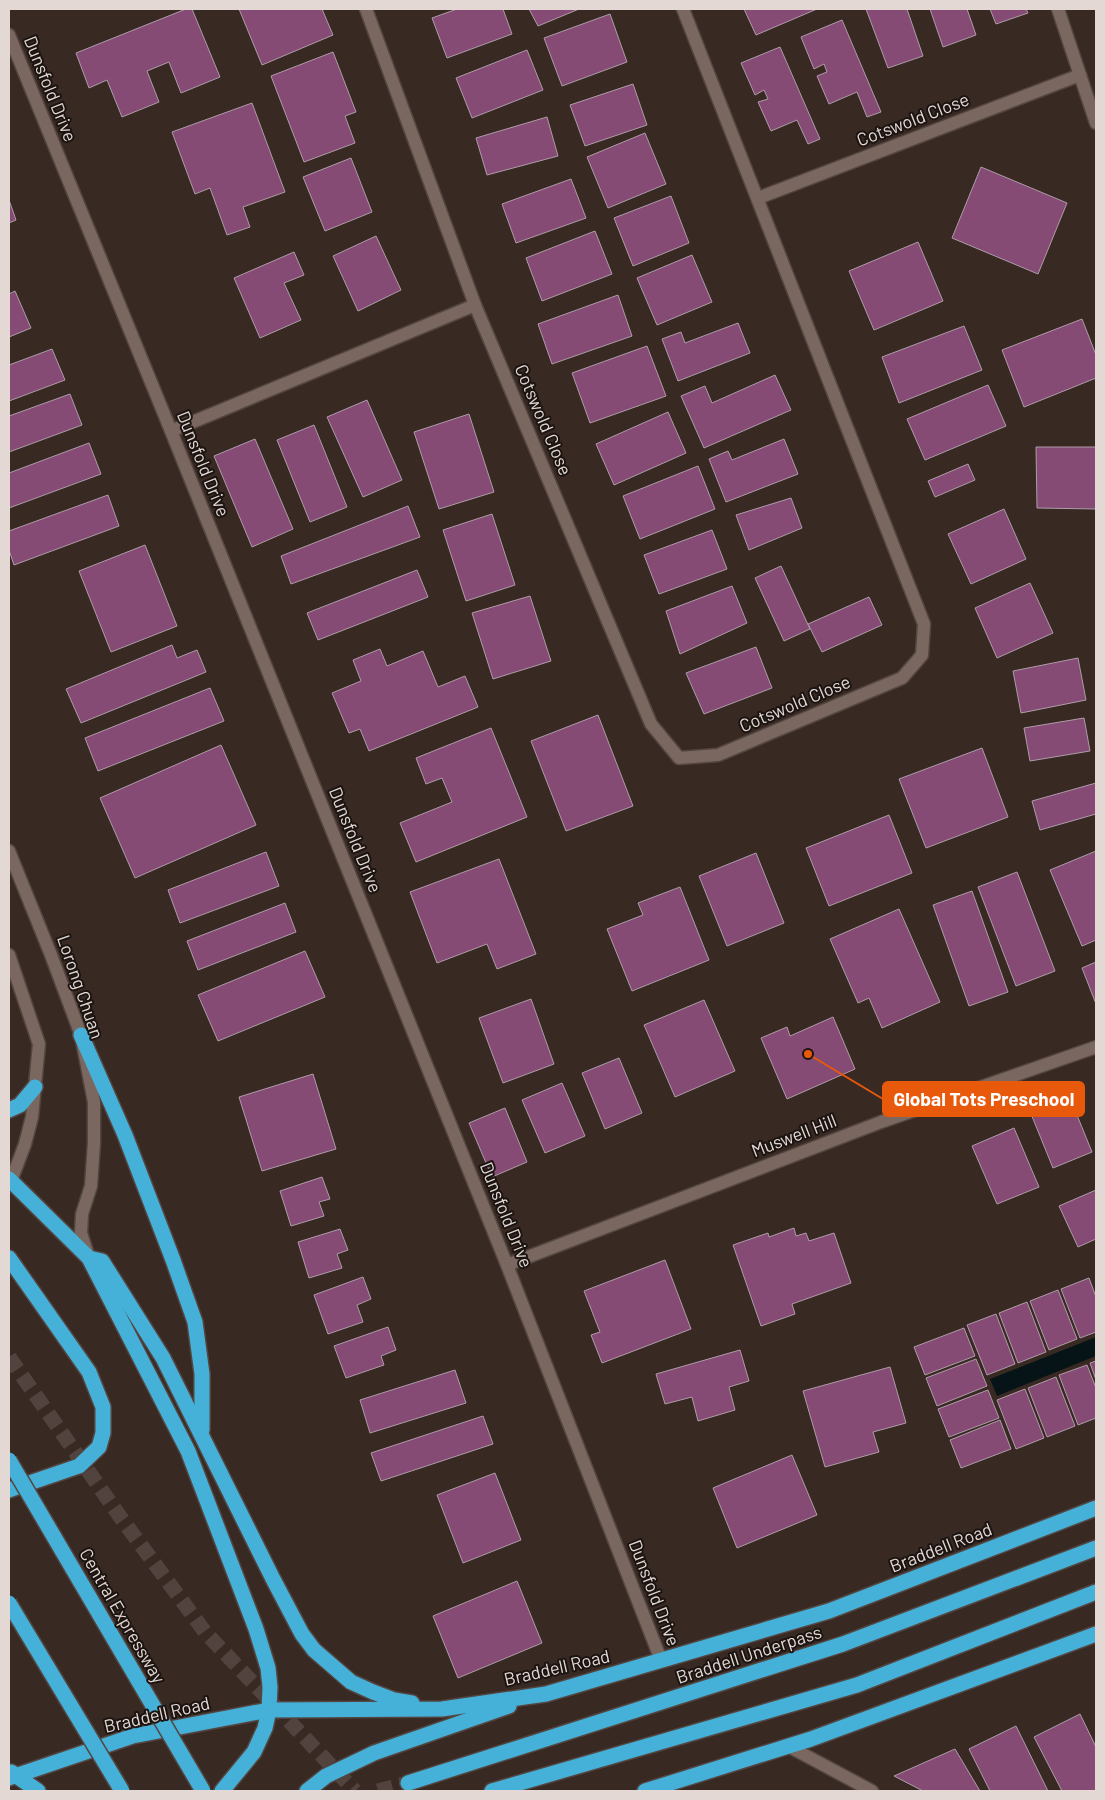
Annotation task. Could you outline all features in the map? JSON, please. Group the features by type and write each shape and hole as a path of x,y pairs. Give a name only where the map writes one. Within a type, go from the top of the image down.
{"highway":[{"path":"81,1035 125,1134 173,1260 194,1322 202,1374 202,1434"},
{"path":"9,1110 20,1105 35,1087"},
{"path":"10,1184 88,1258 188,1451 256,1629 268,1668 270,1687 269,1710 265,1728 254,1752 222,1791"},
{"path":"9,1258 89,1372 102,1407 103,1433 100,1447 79,1466 9,1490"},
{"path":"88,1258 102,1261 164,1358 273,1579 302,1634 314,1650 351,1682 394,1700 442,1710"},
{"name":"Central Expressway","path":"9,1460 204,1791"},
{"name":"Braddell Road","path":"11,1775 133,1736 269,1710 442,1710 546,1694 829,1610 1096,1508"},
{"name":"Braddell Underpass","path":"408,1783 843,1644 1096,1548"},
{"path":"492,1791 857,1685 1096,1592"},
{"path":"9,1603 122,1791"},
{"path":"645,1791 716,1770 869,1719 1096,1634"},
{"path":"307,1791 325,1784 374,1753 546,1694"},
{"path":"682,1791 716,1770"},
{"path":"11,1775 38,1791"}],"street":[{"name":"Cotswold Close","path":"366,9 475,304 652,724 679,758 718,756 902,678 922,655 924,624 683,9"},
{"path":"1058,9 1096,123"},
{"name":"Dunsfold Drive","path":"9,35 508,1265 661,1660"},
{"name":"Cotswold Close","path":"758,198 1080,75"},
{"path":"171,431 475,304"},
{"name":"Lorong Chuan","path":"9,851 52,956 81,1035 94,1102 91,1186 82,1214 81,1233 88,1258"},
{"path":"9,955 39,1044 32,1117 25,1144 10,1184"},
{"name":"Muswell Hill","path":"508,1265 881,1122 1096,1047"},
{"path":"788,1746 872,1791"}],"shaded area":[{"path":"1096,1337 1096,1356 997,1396 990,1379"}],"building":[{"path":"186,9 192,9 220,77 181,93 169,62 147,71 159,102 122,117 107,80 89,88 76,53"},
{"path":"239,9 322,9 333,35 262,65"},
{"path":"457,9 503,9 512,34 447,58 432,18"},
{"path":"529,9 579,9 538,26"},
{"path":"744,9 817,9 756,35"},
{"path":"866,9 907,9 923,56 888,68"},
{"path":"930,9 967,9 976,35 943,47"},
{"path":"990,9 1026,9 1028,13 996,24"},
{"path":"610,14 627,62 562,86 544,38"},
{"path":"842,20 881,112 867,117 857,92 829,104 817,76 827,72 824,64 814,69 801,37"},
{"path":"780,47 820,139 808,144 797,120 771,131 758,102 768,99 764,90 755,95 741,63"},
{"path":"527,50 543,90 472,118 456,78"},
{"path":"333,52 356,112 345,116 355,143 304,162 271,76"},
{"path":"633,84 647,125 585,146 570,105"},
{"path":"252,103 285,192 243,207 250,227 227,235 210,188 195,194 172,132"},
{"path":"547,117 558,156 487,175 476,138"},
{"path":"645,133 666,184 608,208 587,157"},
{"path":"351,158 372,212 325,231 303,177"},
{"path":"981,167 1067,203 1038,274 952,238"},
{"path":"571,179 586,218 516,243 502,204"},
{"path":"671,196 689,243 633,266 614,218"},
{"path":"9,200 16,220 9,223"},
{"path":"595,231 612,274 542,301 526,258"},
{"path":"376,236 401,290 358,311 333,256"},
{"path":"918,242 943,301 874,330 849,271"},
{"path":"294,252 304,275 284,283 301,320 260,338 234,278"},
{"path":"692,255 712,302 657,325 637,278"},
{"path":"15,291 31,328 9,337 9,294"},
{"path":"618,295 632,336 552,364 538,324"},
{"path":"1082,319 1096,355 1096,378 1024,407 1002,350"},
{"path":"738,323 750,353 678,381 662,339 681,332 685,343"},
{"path":"964,326 982,370 899,403 882,357"},
{"path":"647,346 666,396 590,423 572,373"},
{"path":"52,349 65,380 9,401 9,365"},
{"path":"775,375 791,410 704,448 681,396 705,386 712,403"},
{"path":"988,385 1006,426 925,460 907,419"},
{"path":"70,394 82,425 9,452 9,416"},
{"path":"367,400 402,480 363,497 327,417"},
{"path":"668,412 686,453 614,485 596,444"},
{"path":"469,414 494,492 439,509 414,432"},
{"path":"314,425 347,507 310,522 277,440"},
{"path":"255,439 293,529 252,547 214,456"},
{"path":"784,439 798,474 726,502 709,459 728,451 732,460"},
{"path":"89,443 101,474 9,508 9,473"},
{"path":"1036,447 1096,447 1096,509 1037,508"},
{"path":"968,464 975,480 935,497 928,481"},
{"path":"698,466 715,509 640,539 623,496"},
{"path":"108,495 119,526 14,565 9,550 9,531"},
{"path":"791,498 802,528 749,550 736,515"},
{"path":"408,506 420,537 291,584 281,556"},
{"path":"1004,509 1026,559 971,584 948,534"},
{"path":"492,514 515,585 466,601 443,530"},
{"path":"712,530 727,569 659,594 644,555"},
{"path":"145,545 177,626 111,652 79,571"},
{"path":"781,566 810,629 784,641 755,578"},
{"path":"417,570 428,597 318,640 307,613"},
{"path":"1030,583 1053,633 997,658 975,608"},
{"path":"732,586 747,623 680,654 666,611"},
{"path":"530,596 551,661 493,679 472,613"},
{"path":"869,597 882,625 822,652 808,624"},
{"path":"172,645 177,658 197,650 206,672 81,723 66,689"},
{"path":"756,647 772,688 704,714 686,673"},
{"path":"380,649 387,666 423,651 438,687 465,676 478,707 369,751 360,729 349,733 332,693 361,681 353,660"},
{"path":"1078,658 1086,700 1021,713 1013,671"},
{"path":"210,688 224,721 98,771 85,738"},
{"path":"598,715 633,806 566,831 531,741"},
{"path":"1084,718 1090,751 1030,761 1024,728"},
{"path":"491,728 527,817 416,862 400,823 452,802 442,778 426,784 416,758"},
{"path":"221,745 256,825 135,878 100,798"},
{"path":"982,748 1008,817 926,848 899,779"},
{"path":"1096,783 1096,814 1040,830 1032,801"},
{"path":"889,815 912,873 829,906 806,848"},
{"path":"1096,851 1096,940 1082,946 1050,870"},
{"path":"266,852 279,886 180,923 168,890"},
{"path":"756,853 784,923 727,946 699,876"},
{"path":"499,859 536,954 497,969 487,944 437,963 410,892"},
{"path":"1017,872 1055,971 1016,986 978,887"},
{"path":"680,887 709,960 632,991 607,929 643,915 638,903"},
{"path":"972,891 1008,992 969,1006 933,905"},
{"path":"285,903 296,932 198,970 187,941"},
{"path":"899,909 940,1002 882,1028 869,998 858,1003 830,939"},
{"path":"305,951 325,997 218,1041 198,995"},
{"path":"1096,962 1096,1004 1082,968"},
{"path":"531,999 554,1064 503,1083 479,1018"},
{"path":"704,1000 735,1071 675,1097 644,1025"},
{"path":"833,1017 855,1069 787,1099 761,1038 787,1027 790,1036"},
{"path":"619,1058 642,1113 605,1129 582,1073"},
{"path":"313,1074 336,1149 262,1171 239,1097"},
{"path":"562,1083 585,1136 545,1153 522,1100"},
{"path":"1068,1093 1092,1152 1053,1168 1029,1109"},
{"path":"505,1108 527,1162 492,1177 469,1123"},
{"path":"1014,1128 1039,1187 997,1204 972,1146"},
{"path":"322,1177 330,1199 319,1202 324,1216 291,1226 280,1191"},
{"path":"1096,1190 1096,1239 1078,1247 1059,1206"},
{"path":"794,1228 796,1236 806,1233 809,1241 834,1233 851,1283 792,1304 795,1314 761,1326 733,1245 768,1233 769,1237"},
{"path":"340,1229 348,1250 337,1254 342,1268 309,1278 298,1242"},
{"path":"665,1260 691,1329 602,1363 591,1335 600,1332 584,1291"},
{"path":"363,1277 371,1299 357,1305 363,1322 328,1334 314,1295"},
{"path":"1089,1278 1096,1297 1096,1332 1080,1338 1061,1289"},
{"path":"1058,1290 1077,1339 1049,1350 1030,1301"},
{"path":"1027,1302 1046,1352 1018,1363 999,1313"},
{"path":"996,1314 1015,1364 987,1375 967,1325"},
{"path":"388,1327 396,1350 381,1356 384,1365 346,1378 334,1346"},
{"path":"964,1328 975,1356 925,1375 914,1347"},
{"path":"740,1350 749,1381 729,1387 735,1410 698,1421 692,1397 665,1404 656,1374"},
{"path":"976,1359 987,1386 937,1406 926,1378"},
{"path":"1096,1361 1096,1380 1090,1363"},
{"path":"1087,1365 1096,1388 1096,1418 1078,1425 1059,1375"},
{"path":"890,1367 906,1423 873,1432 879,1452 825,1467 803,1391"},
{"path":"455,1370 466,1403 370,1433 360,1400"},
{"path":"1056,1377 1075,1426 1047,1437 1028,1388"},
{"path":"1025,1389 1044,1438 1016,1449 997,1400"},
{"path":"988,1390 999,1418 949,1437 938,1409"},
{"path":"483,1416 493,1444 381,1481 371,1453"},
{"path":"1000,1420 1011,1449 961,1468 950,1440"},
{"path":"792,1455 817,1515 737,1548 713,1488"},
{"path":"495,1473 521,1540 463,1563 437,1495"},
{"path":"517,1581 542,1643 458,1678 433,1616"},
{"path":"1080,1714 1096,1747 1096,1791 1062,1791 1034,1737"},
{"path":"1016,1726 1048,1791 990,1791 969,1749"},
{"path":"955,1749 980,1791 923,1791 894,1776"}],"tunnel":[{"path":"9,1357 121,1518 205,1632 355,1791"},
{"path":"378,1791 408,1783"}],"place":[{"name":"Global Tots Preschool","path":"808,1054"}]}
